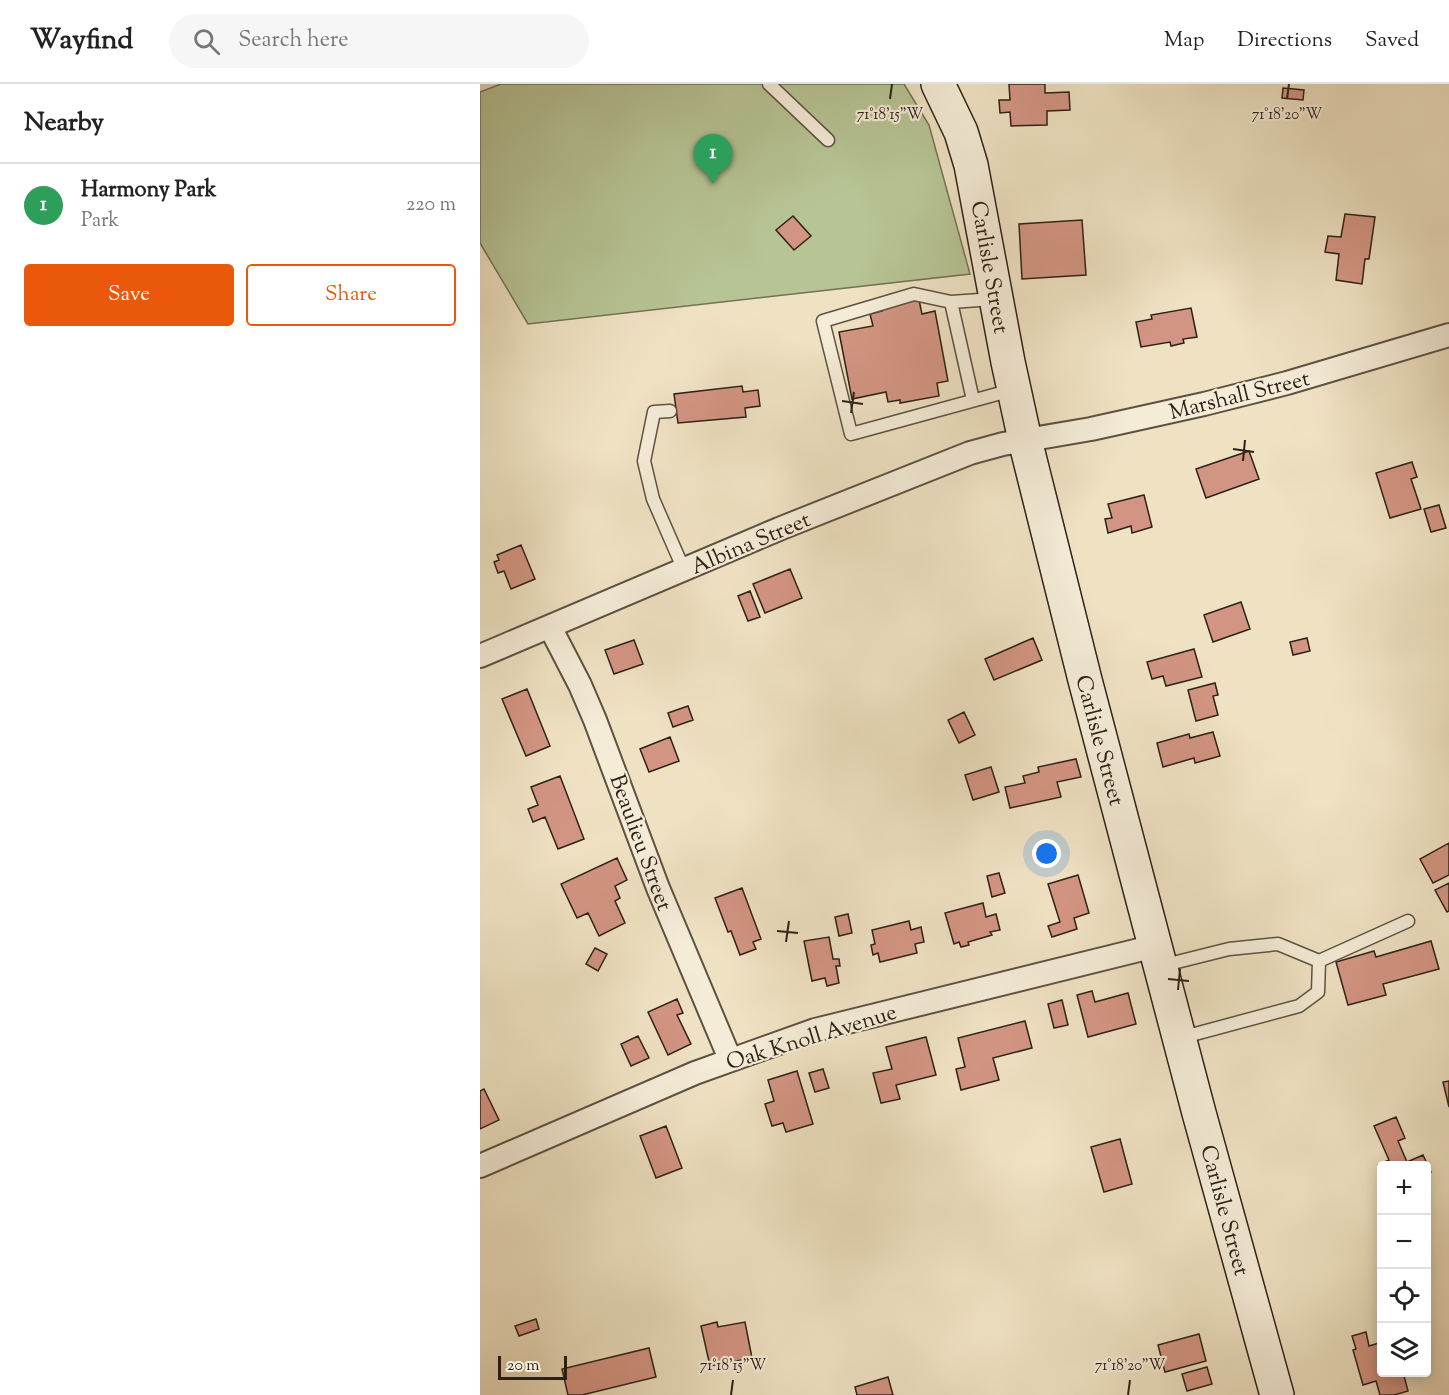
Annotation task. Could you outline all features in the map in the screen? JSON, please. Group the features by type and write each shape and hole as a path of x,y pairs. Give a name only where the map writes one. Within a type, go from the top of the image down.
{"street":[{"name":"Carlisle Street","path":"938,84 962,132 971,165 1025,440 1179,1038 1277,1395"},
{"name":"Marshall Street","path":"1025,440 1122,423 1204,404 1287,383 1449,335"},
{"name":"Albina Street","path":"480,656 970,453 1025,440"},
{"name":"Beaulieu Street","path":"550,627 580,685 599,730 658,888 730,1059"},
{"name":"Oak Knoll Avenue","path":"480,1166 730,1059 846,1021 1113,958 1158,956"}],"lane":[{"path":"768,84 828,140"},
{"path":"996,299 951,302 914,294 823,321 851,434 1014,389"},
{"path":"951,302 973,400"},
{"path":"670,411 654,412 644,460 653,499 684,570"},
{"path":"1158,956 1278,944 1319,961 1408,921"},
{"path":"1179,1038 1299,1006 1318,992 1319,961"}],"green space":[{"path":"501,84 904,84 929,125 970,274 528,324 480,243 480,92"}],"building":[{"path":"1009,84 1045,84 1045,93 1069,92 1070,110 1047,111 1047,125 1011,126 1010,112 1000,113 999,100 1010,100"},
{"path":"1283,88 1304,90 1303,100 1282,98"},
{"path":"1345,214 1375,217 1369,259 1365,259 1362,284 1336,280 1339,254 1325,252 1328,236 1341,237"},
{"path":"793,216 811,236 794,250 776,230"},
{"path":"1082,220 1086,275 1022,279 1019,224"},
{"path":"919,300 922,314 935,311 948,381 937,383 939,396 900,403 900,400 888,402 886,392 852,399 839,332 873,326 870,314 882,311 881,307"},
{"path":"1191,308 1197,337 1183,339 1184,343 1171,346 1170,342 1141,347 1136,322 1152,319 1151,315"},
{"path":"742,386 743,392 758,390 760,406 745,408 746,417 678,423 674,394"},
{"path":"1249,451 1259,479 1206,498 1196,469"},
{"path":"1412,462 1417,477 1411,479 1421,509 1390,518 1376,473"},
{"path":"1144,495 1152,527 1132,533 1131,526 1108,533 1105,519 1112,518 1108,504"},
{"path":"1439,505 1446,528 1431,532 1424,509"},
{"path":"521,545 535,579 511,589 504,571 498,573 494,562 499,560 497,555"},
{"path":"790,569 802,598 765,613 753,584"},
{"path":"750,591 760,617 748,621 738,596"},
{"path":"1241,602 1250,629 1213,642 1204,615"},
{"path":"1033,638 1042,660 994,680 985,659"},
{"path":"1307,638 1310,651 1293,655 1290,642"},
{"path":"634,640 643,664 614,674 605,650"},
{"path":"1194,649 1202,677 1166,686 1163,676 1152,679 1147,662"},
{"path":"1215,683 1218,695 1213,696 1218,715 1196,721 1188,690"},
{"path":"527,689 550,746 526,756 502,699"},
{"path":"688,706 693,720 673,727 668,713"},
{"path":"964,712 975,735 959,743 948,720"},
{"path":"1213,732 1220,756 1195,763 1194,758 1163,767 1157,743 1189,734 1190,738"},
{"path":"670,737 679,761 649,772 640,749"},
{"path":"1076,759 1081,777 1057,782 1061,797 1010,808 1005,787 1025,783 1023,776 1039,772 1038,767"},
{"path":"991,767 999,792 973,800 965,775"},
{"path":"560,776 584,839 558,849 545,817 533,822 528,809 538,805 531,787"},
{"path":"1449,843 1449,875 1433,883 1420,859"},
{"path":"617,858 627,880 615,886 620,898 615,901 625,923 599,936 588,913 577,918 561,884"},
{"path":"999,873 1005,893 992,897 987,876"},
{"path":"1078,875 1089,913 1074,918 1077,929 1052,937 1048,926 1060,922 1048,884"},
{"path":"1449,883 1449,911 1447,912 1435,890"},
{"path":"742,888 761,939 753,942 756,949 740,955 715,898"},
{"path":"983,903 986,917 996,914 1000,930 990,932 992,935 968,942 969,945 961,947 959,942 954,944 945,913"},
{"path":"848,914 852,933 839,936 835,917"},
{"path":"909,921 911,930 921,927 924,942 915,944 917,953 880,962 878,953 873,955 871,945 875,944 872,930"},
{"path":"829,937 833,959 839,959 840,966 836,966 839,983 827,986 825,978 812,981 804,941"},
{"path":"1431,941 1439,969 1383,984 1386,995 1348,1005 1336,962 1374,951 1376,957"},
{"path":"595,948 607,954 598,971 586,964"},
{"path":"1092,991 1095,1002 1128,993 1136,1024 1088,1037 1077,995"},
{"path":"677,999 683,1013 677,1015 691,1044 668,1055 648,1012"},
{"path":"1062,1000 1068,1025 1054,1028 1048,1004"},
{"path":"1025,1021 1032,1048 993,1058 999,1080 961,1090 956,1069 965,1067 958,1038"},
{"path":"638,1036 649,1058 631,1066 621,1044"},
{"path":"926,1037 936,1075 896,1085 900,1099 881,1103 873,1073 892,1069 886,1047"},
{"path":"823,1069 829,1088 815,1092 809,1073"},
{"path":"797,1071 813,1124 786,1132 783,1123 772,1126 765,1104 774,1101 768,1080"},
{"path":"1449,1081 1449,1107 1443,1082"},
{"path":"484,1089 499,1120 480,1129 480,1091"},
{"path":"1396,1117 1405,1138 1398,1141 1407,1161 1387,1161 1389,1160 1374,1126"},
{"path":"666,1126 682,1168 656,1178 640,1136"},
{"path":"1120,1139 1132,1184 1104,1192 1091,1147"},
{"path":"1423,1155 1426,1161 1409,1161"},
{"path":"536,1319 539,1329 519,1336 515,1326"},
{"path":"717,1322 718,1327 745,1322 752,1358 710,1366 701,1326"},
{"path":"1366,1332 1369,1346 1377,1344 1377,1377 1404,1377 1408,1391 1394,1395 1380,1395 1376,1381 1363,1385 1353,1350 1356,1349 1352,1336"},
{"path":"1199,1334 1206,1361 1165,1372 1158,1345"},
{"path":"649,1348 656,1377 582,1395 568,1395 562,1369"},
{"path":"1207,1367 1212,1384 1187,1391 1182,1374"},
{"path":"888,1377 893,1395 857,1395 855,1387"}],"place":[{"name":"Harmony Park","path":"713,184"}]}
